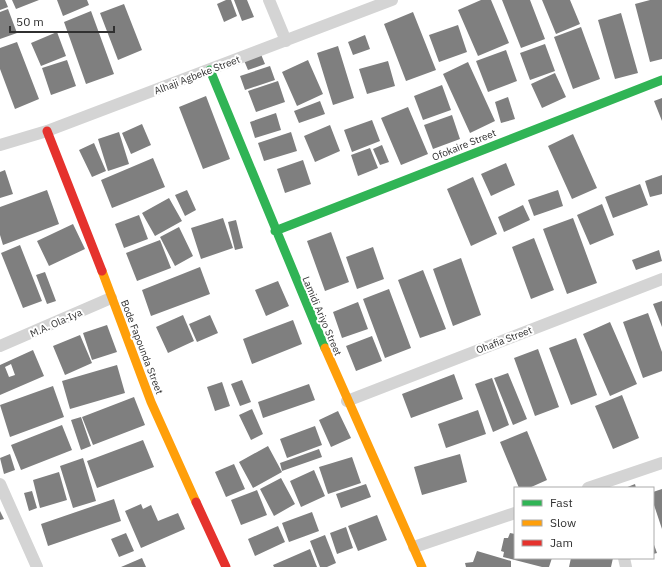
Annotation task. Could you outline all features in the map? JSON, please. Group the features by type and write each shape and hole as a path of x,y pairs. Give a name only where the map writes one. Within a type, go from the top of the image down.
{"street":[{"path":"269,0 286,42"},
{"name":"Alhaji Agbeke Street","path":"0,145 47,131 286,42 392,0"},
{"name":"Lamidi Ariyo Street","path":"210,70 346,401 422,567"},
{"name":"Ofokaire Street","path":"275,231 604,101 662,80"},
{"name":"Bode Fapounda Street","path":"47,131 81,216 151,402 226,567"},
{"name":"Ohafia Street","path":"346,401 662,279"},
{"name":"M.A. Ola-Iya","path":"0,346 111,298"},
{"path":"595,487 609,485 662,463"},
{"path":"0,484 36,567"},
{"path":"414,547 514,513"}],"building":[{"path":"0,0 5,0 8,7 0,10"},
{"path":"12,0 39,0 16,9"},
{"path":"57,0 87,0 89,5 63,16"},
{"path":"226,0 231,0 237,16 224,22 217,4"},
{"path":"234,0 247,0 254,17 242,21"},
{"path":"481,0 491,0 509,43 478,56 458,10"},
{"path":"502,0 530,0 545,39 521,48"},
{"path":"542,0 570,0 580,24 556,34"},
{"path":"650,0 662,0 662,59 650,62 635,4"},
{"path":"124,4 142,50 118,60 100,13"},
{"path":"8,9 17,33 0,39 0,12"},
{"path":"91,11 114,74 86,84 64,22"},
{"path":"413,12 436,70 406,81 384,24"},
{"path":"621,13 638,73 615,79 598,20"},
{"path":"458,25 467,52 439,62 429,35"},
{"path":"581,27 600,79 573,89 554,37"},
{"path":"57,32 66,56 41,66 31,43"},
{"path":"365,35 370,49 353,55 348,42"},
{"path":"17,42 39,99 15,109 0,69 0,48"},
{"path":"545,44 555,71 530,80 520,53"},
{"path":"338,46 354,98 333,105 317,53"},
{"path":"506,50 517,81 488,92 476,61"},
{"path":"260,52 265,64 248,70 243,58"},
{"path":"67,60 76,86 51,95 42,68"},
{"path":"308,60 323,94 297,106 282,72"},
{"path":"388,61 395,86 367,94 359,69"},
{"path":"468,62 495,121 470,133 443,74"},
{"path":"270,66 275,80 245,90 240,76"},
{"path":"555,73 566,97 542,108 531,84"},
{"path":"278,81 285,102 256,112 248,91"},
{"path":"442,85 451,110 423,120 414,96"},
{"path":"206,96 230,159 203,169 179,107"},
{"path":"508,97 515,119 501,123 495,102"},
{"path":"662,98 662,121 654,101"},
{"path":"320,101 325,114 299,123 294,111"},
{"path":"408,107 428,154 401,165 381,118"},
{"path":"276,113 281,130 255,138 250,122"},
{"path":"452,115 460,139 433,149 424,125"},
{"path":"372,120 380,141 352,152 344,130"},
{"path":"142,124 151,145 131,154 122,133"},
{"path":"330,125 340,151 315,162 304,136"},
{"path":"119,132 129,164 108,171 98,139"},
{"path":"291,132 297,151 264,161 258,143"},
{"path":"573,134 597,188 572,199 548,146"},
{"path":"94,143 106,171 92,177 79,150"},
{"path":"382,145 389,162 380,165 373,149"},
{"path":"370,148 378,168 358,176 351,155"},
{"path":"153,158 165,187 112,208 101,180"},
{"path":"303,160 311,184 285,193 277,169"},
{"path":"506,163 515,185 491,196 481,174"},
{"path":"5,170 13,194 0,198 0,172"},
{"path":"662,175 662,194 650,197 645,181"},
{"path":"473,177 497,234 471,246 447,189"},
{"path":"640,184 648,205 613,218 605,197"},
{"path":"47,190 59,224 3,245 0,235 0,207"},
{"path":"187,190 196,210 185,216 175,195"},
{"path":"558,190 563,206 534,216 528,200"},
{"path":"169,198 182,221 155,236 142,213"},
{"path":"602,204 614,235 590,245 577,215"},
{"path":"523,205 530,220 504,232 498,217"},
{"path":"139,215 148,239 124,248 115,224"},
{"path":"223,218 233,248 201,259 191,228"},
{"path":"573,218 597,283 567,294 543,229"},
{"path":"236,220 243,248 235,250 228,222"},
{"path":"73,224 85,249 49,266 37,241"},
{"path":"179,227 193,256 175,266 160,237"},
{"path":"331,232 349,282 325,291 307,241"},
{"path":"534,238 554,290 531,299 512,247"},
{"path":"160,240 171,268 137,281 126,253"},
{"path":"20,245 42,301 23,308 1,253"},
{"path":"373,247 384,279 357,289 346,257"},
{"path":"659,250 662,261 636,270 632,260"},
{"path":"461,258 481,315 453,326 433,269"},
{"path":"200,267 210,294 151,316 142,290"},
{"path":"423,270 446,329 420,338 398,280"},
{"path":"45,272 56,301 47,304 36,275"},
{"path":"278,281 289,306 266,316 255,290"},
{"path":"389,289 411,348 385,358 363,299"},
{"path":"662,301 662,327 653,304"},
{"path":"358,302 368,329 342,338 333,312"},
{"path":"648,313 662,352 662,371 643,378 623,322"},
{"path":"183,315 194,341 168,353 156,327"},
{"path":"210,315 218,333 197,342 189,324"},
{"path":"293,320 302,344 252,364 243,339"},
{"path":"610,322 637,384 610,396 583,334"},
{"path":"107,325 117,352 92,360 83,333"},
{"path":"80,335 92,363 65,375 53,346"},
{"path":"372,336 382,361 356,371 346,346"},
{"path":"576,338 597,395 571,405 549,348"},
{"path":"538,349 559,407 535,416 514,358"},
{"path":"33,350 44,376 0,395 0,365","holes":["11,364 15,375 9,377 5,367"]},
{"path":"117,365 125,393 70,409 62,381"},
{"path":"508,373 527,419 513,425 494,378"},
{"path":"454,374 463,399 411,418 402,394"},
{"path":"492,378 509,425 493,432 475,384"},
{"path":"242,380 251,402 240,406 231,384"},
{"path":"222,382 230,406 215,411 207,387"},
{"path":"309,384 315,400 263,418 258,402"},
{"path":"53,386 64,417 10,437 0,405"},
{"path":"622,395 639,438 613,449 595,406"},
{"path":"134,397 145,425 93,445 82,417"},
{"path":"252,409 263,434 251,440 239,415"},
{"path":"478,410 486,434 446,448 438,424"},
{"path":"338,411 351,438 331,447 319,420"},
{"path":"81,417 91,446 81,450 71,420"},
{"path":"62,425 72,450 21,470 11,445"},
{"path":"315,426 322,445 287,458 280,439"},
{"path":"527,431 547,480 531,487 519,487 500,442"},
{"path":"143,440 154,467 97,488 87,461"},
{"path":"268,446 282,472 253,488 239,462"},
{"path":"319,449 322,457 282,471 280,463"},
{"path":"10,454 15,470 4,474 0,458"},
{"path":"460,454 467,482 422,495 414,467"},
{"path":"352,457 361,483 328,494 319,467"},
{"path":"83,458 96,501 73,508 60,466"},
{"path":"234,464 245,489 226,497 215,472"},
{"path":"314,470 325,496 301,507 290,481"},
{"path":"59,472 67,500 40,508 33,480"},
{"path":"281,478 295,504 274,516 260,489"},
{"path":"366,484 371,497 341,508 336,494"},
{"path":"635,484 636,487 628,487"},
{"path":"662,489 662,529 654,505 654,492"},
{"path":"257,490 267,515 241,525 231,500"},
{"path":"32,491 37,508 29,511 24,493"},
{"path":"114,499 121,521 48,546 41,524"},
{"path":"141,504 143,509 151,505 158,521 178,513 185,529 141,548 125,511"},
{"path":"0,511 4,519 0,520"},
{"path":"312,512 319,531 289,542 282,523"},
{"path":"377,515 387,540 358,551 348,526"},
{"path":"278,526 285,542 255,556 248,539"},
{"path":"346,527 353,548 337,554 330,533"},
{"path":"126,533 134,551 119,557 111,539"},
{"path":"510,533 514,534 514,559 552,559 549,567 542,567 503,557 504,552 501,551 504,538 508,538"},
{"path":"325,535 336,563 327,567 320,567 310,541"},
{"path":"654,545 657,553 654,554"},
{"path":"310,549 317,567 274,567 273,565"},
{"path":"477,551 511,561 511,567 466,567 465,563 473,562"},
{"path":"142,558 146,567 121,567"},
{"path":"571,559 613,559 611,567 569,567"}],"traffic: fast":[{"path":"210,70 325,348"},
{"path":"275,231 662,80"}],"traffic: slow":[{"path":"102,271 151,402 196,502"},
{"path":"325,348 422,567"}],"traffic: jam":[{"path":"47,131 102,271"},
{"path":"196,502 226,567"}]}
